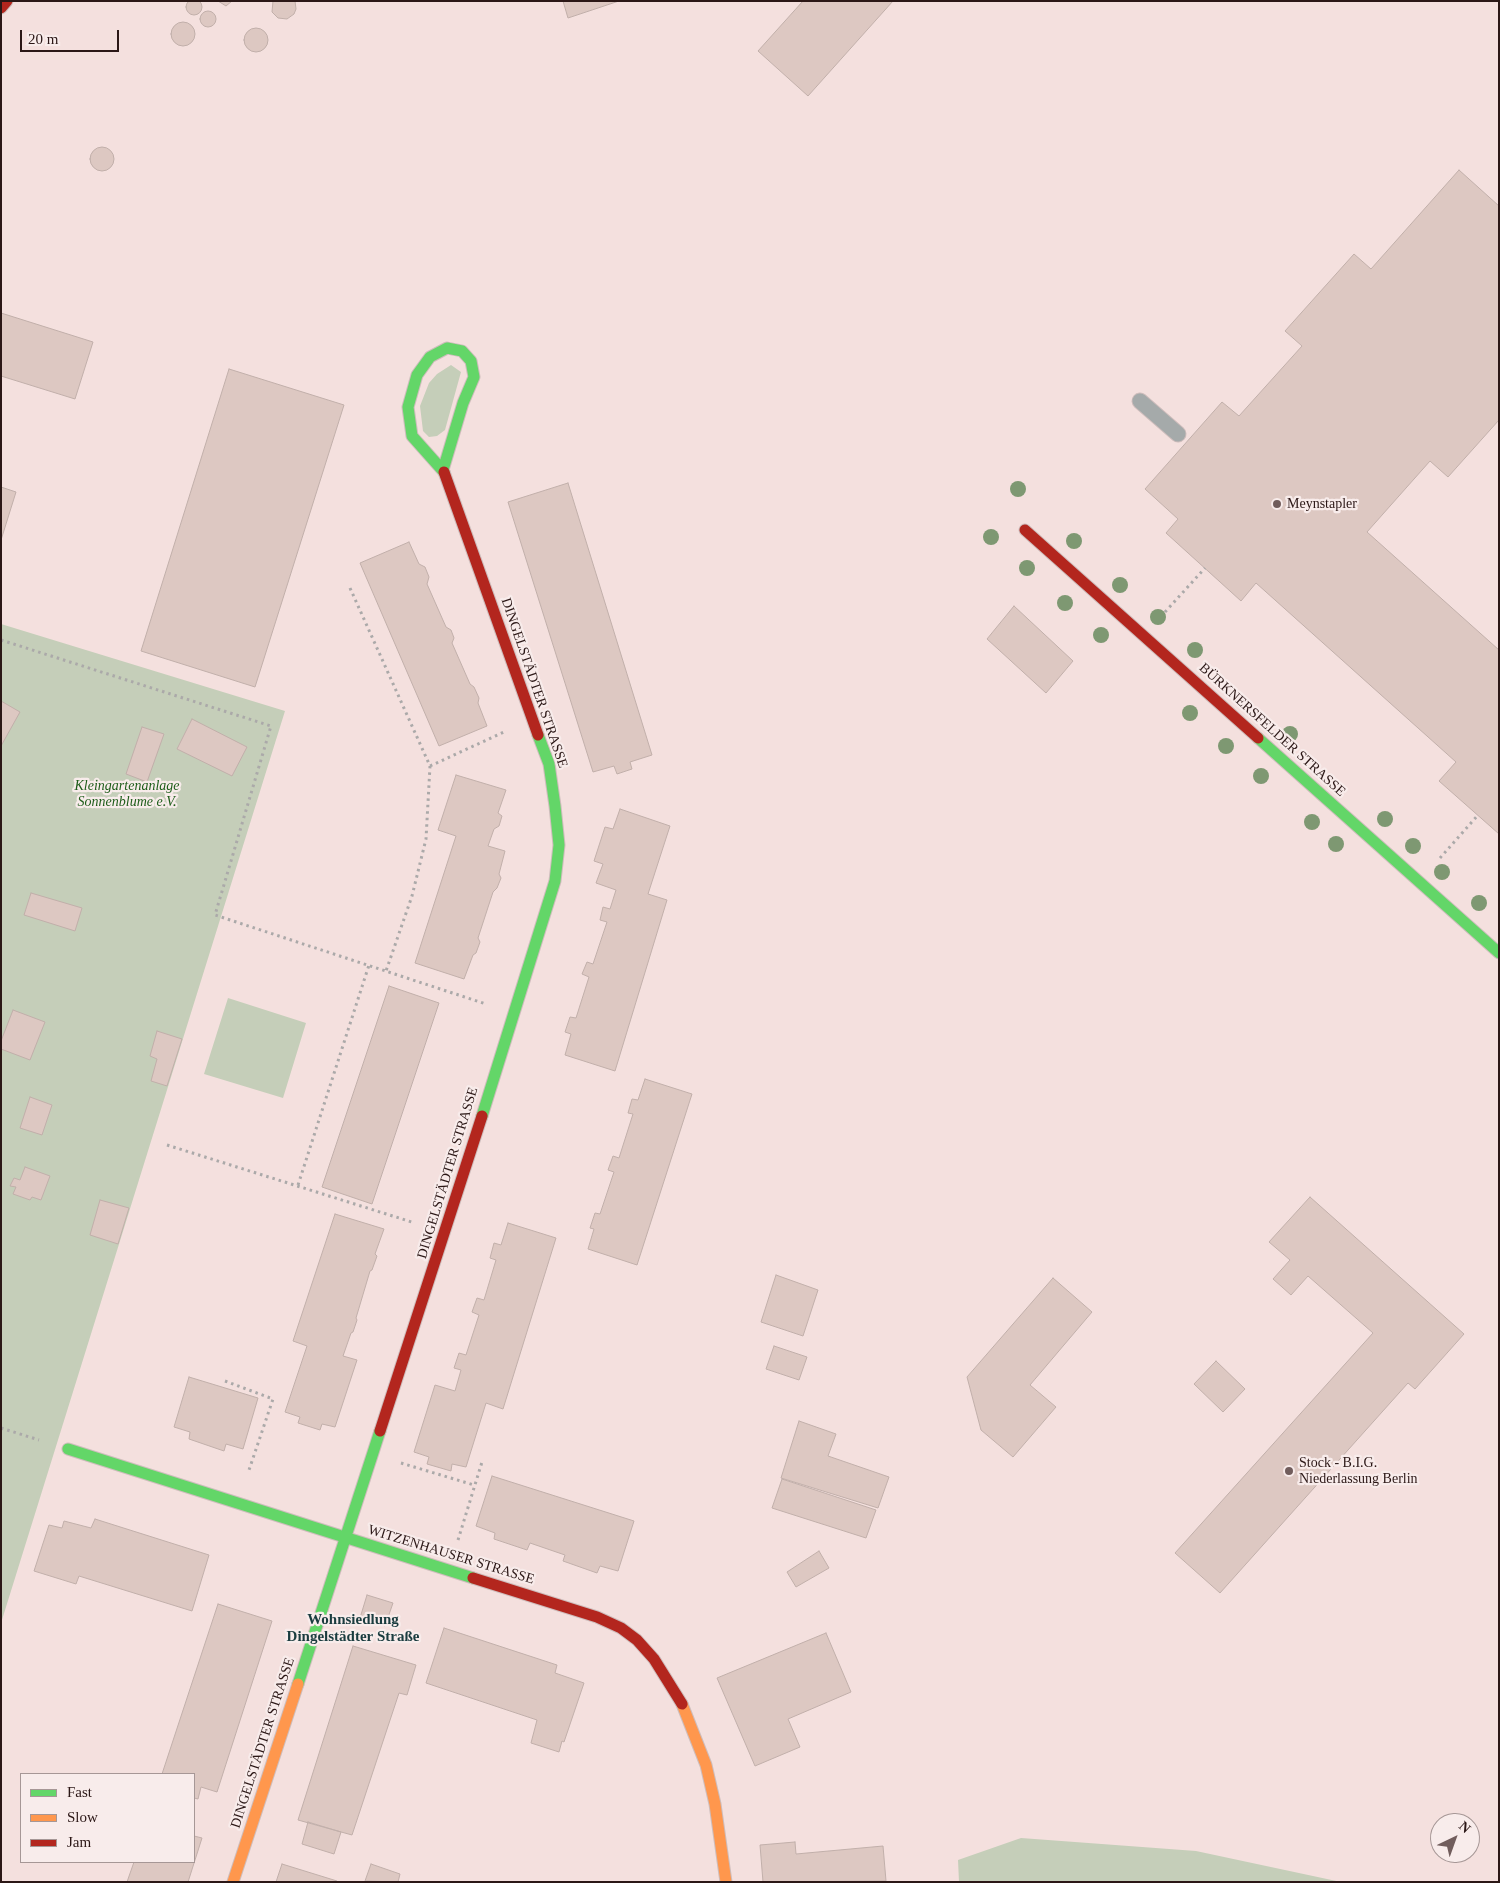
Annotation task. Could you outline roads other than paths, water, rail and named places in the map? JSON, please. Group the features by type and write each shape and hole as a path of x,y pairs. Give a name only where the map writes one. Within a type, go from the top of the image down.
{"street":[{"path":"1,8 7,1"},
{"name":"DINGELSTÄDTER STRASSE","path":"233,1882 445,1233 555,880 559,845 549,764 442,470 412,436 408,407 417,375 430,357 447,348 462,351 471,361 474,377 463,403 442,470"},
{"name":"BÜRKNERSFELDER STRASSE","path":"1025,530 1499,953"},
{"name":"WITZENHAUSER STRASSE","path":"68,1449 597,1617 621,1628 638,1640 654,1659 679,1698 697,1739 706,1765 715,1804 726,1882"}],"lane":[{"path":"1140,401 1178,434"}],"place":[{"name":"Meynstapler","path":"1277,504"},
{"name":"Stock - B.I.G. Niederlassung Berlin","path":"1289,1471"}],"district":[{"name":"Wohnsiedlung Dingelstädter Straße","path":"353,1628"}],"park label":[{"name":"Kleingartenanlage Sonnenblume e.V.","path":"127,794"}]}
